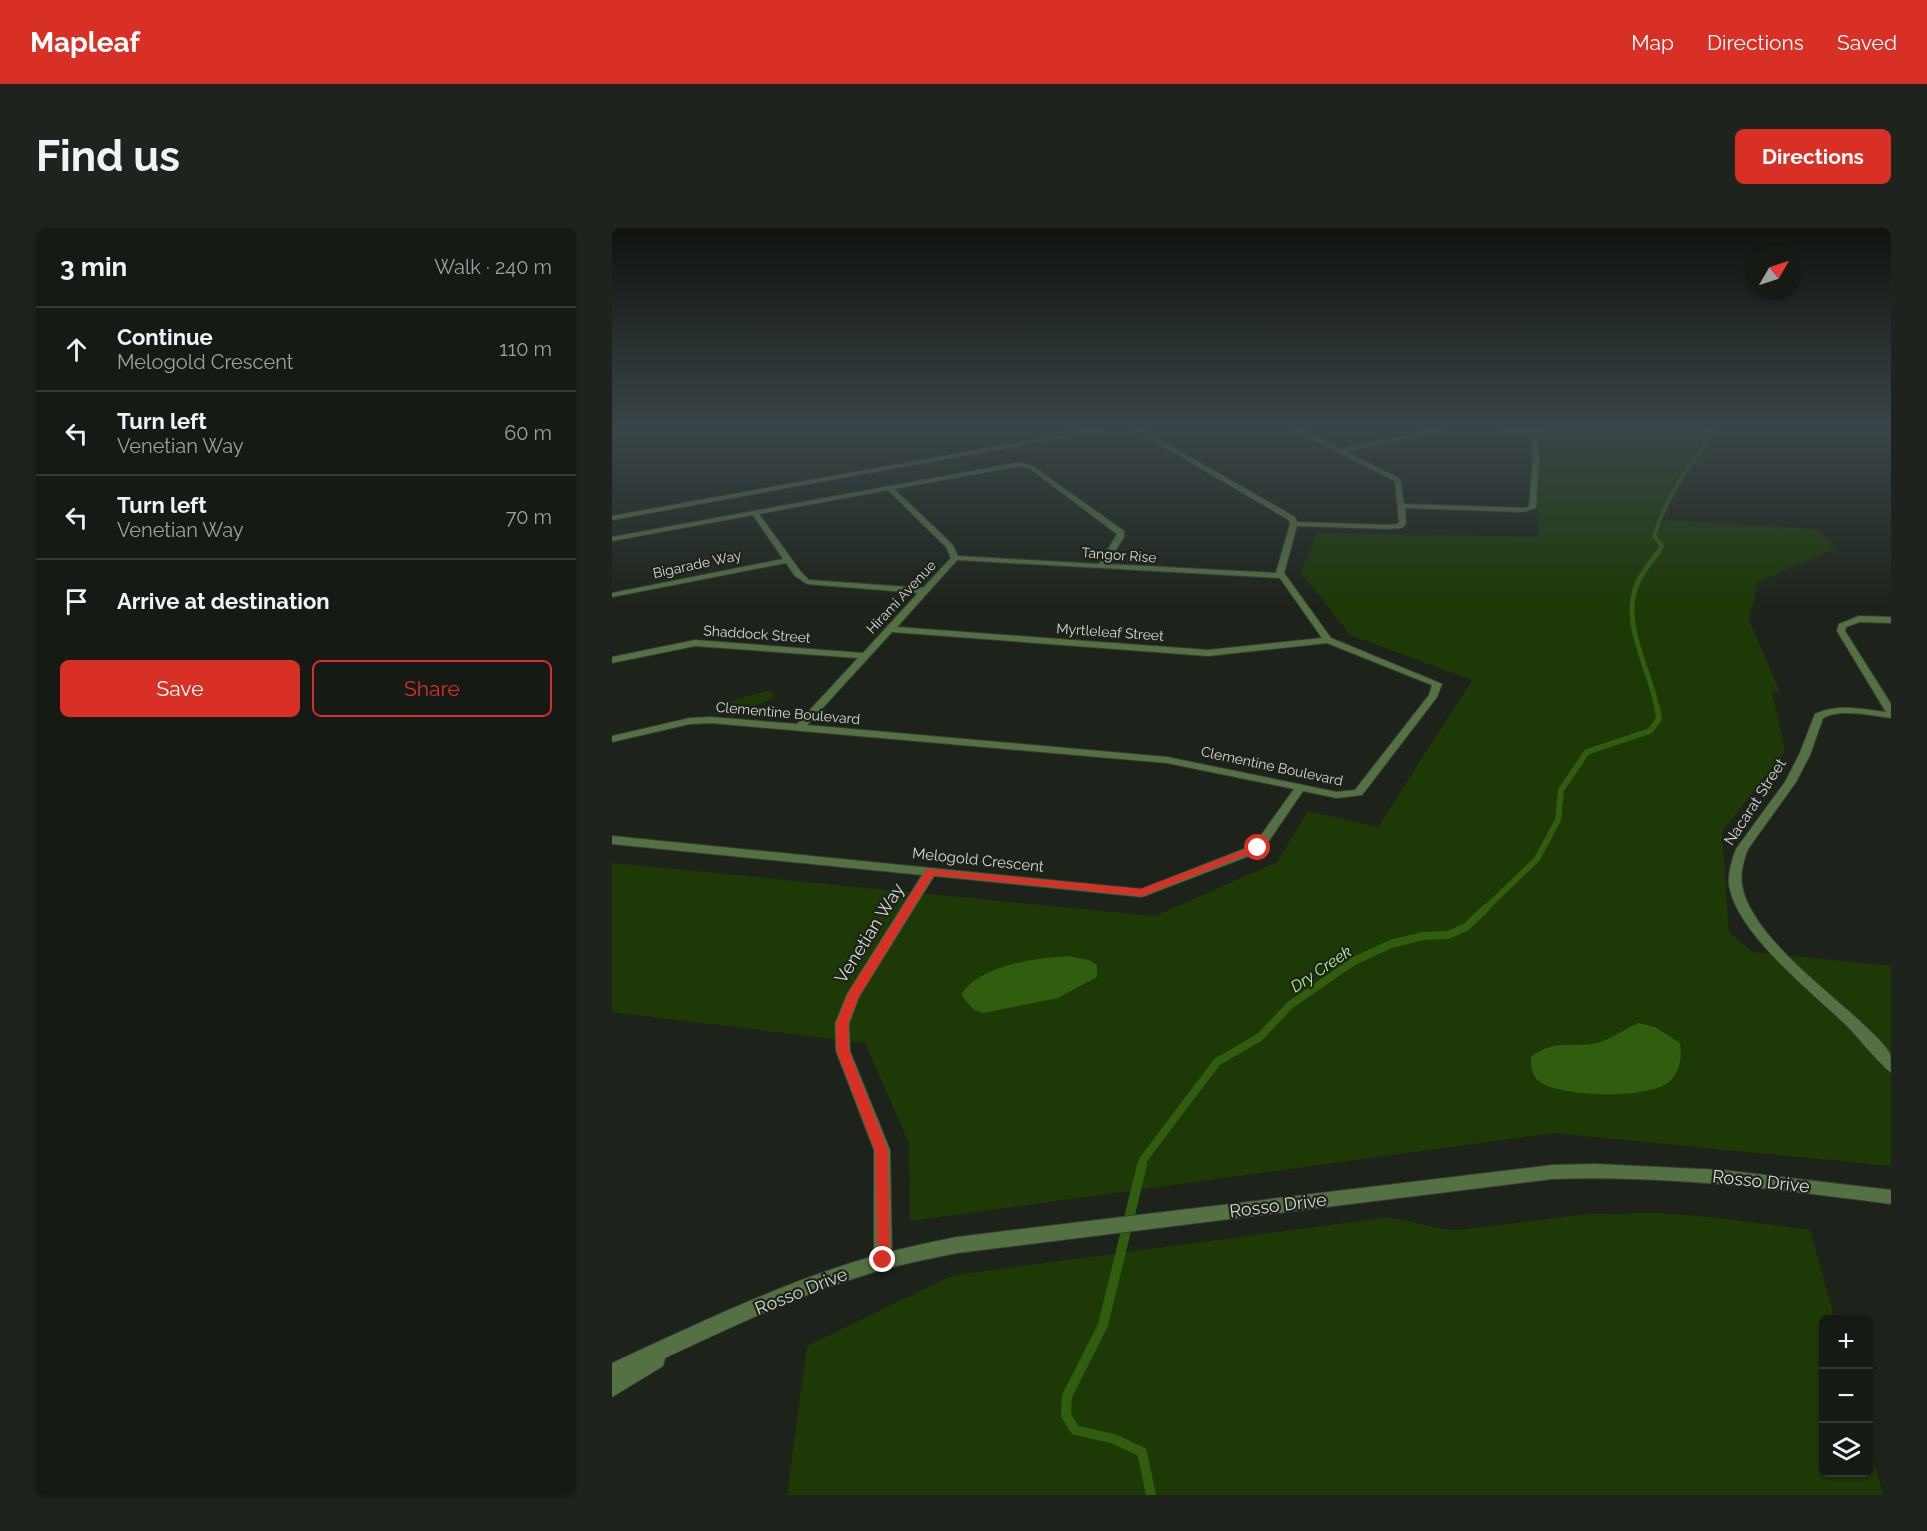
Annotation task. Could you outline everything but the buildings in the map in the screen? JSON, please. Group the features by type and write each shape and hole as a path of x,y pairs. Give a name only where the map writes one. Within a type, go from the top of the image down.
{"street":[{"path":"612,518 778,488"},
{"path":"612,539 882,488"},
{"name":"Hirami Avenue","path":"800,728 955,558 949,546 889,488"},
{"path":"1059,488 1121,533 1101,567"},
{"path":"1239,488 1283,513 1294,524 1394,527 1402,524 1399,488"},
{"path":"1402,506 1523,510 1532,508 1534,488"},
{"path":"754,512 802,579 813,584 925,591"},
{"path":"1281,576 1280,570 1294,524"},
{"name":"Tangor Rise","path":"955,558 1281,576"},
{"name":"Bigarade Way","path":"612,595 788,560"},
{"name":"Clementine Boulevard","path":"612,740 695,720 1167,760 1343,796 1362,790 1438,687 1431,680 1351,651 1328,640 1281,576"},
{"path":"1891,620 1859,619 1842,626 1841,631 1891,713"},
{"name":"Myrtleleaf Street","path":"890,629 1208,653 1328,640"},
{"name":"Shaddock Street","path":"612,660 695,643 865,656"},
{"name":"Nacarat Street","path":"1891,713 1836,711 1821,714 1795,775 1738,858 1735,882 1742,906 1755,930 1865,1033 1891,1066"},
{"name":"Melogold Crescent","path":"612,840 1142,892 1258,848 1302,787"},
{"name":"Venetian Way","path":"883,1260 882,1150 843,1051 842,1024 852,997 930,872"},
{"name":"Rosso Drive","path":"612,1373 818,1282 883,1260 917,1252 990,1241 1552,1172 1607,1169 1723,1176 1891,1197"},
{"name":"Rosso Drive","path":"612,1387 682,1343"}],"shaded area":[{"path":"1535,488 1679,488 1662,520 1817,529 1837,548 1758,582 1749,620 1780,692 1772,692 1785,751 1722,832 1729,932 1752,952 1891,966 1891,1166 1554,1133 910,1221 909,1143 865,1043 612,1012 612,863 1155,916 1277,862 1308,811 1378,827 1472,680 1350,635 1301,572 1317,533 1539,537"},
{"path":"770,690 775,697 759,704 742,706 731,701"},
{"path":"1068,956 1089,960 1097,965 1097,977 1058,998 984,1013 974,1010 961,995 969,985 994,970 1025,961"},
{"path":"1639,1023 1655,1027 1680,1043 1679,1068 1670,1081 1660,1087 1626,1094 1585,1093 1551,1087 1537,1080 1533,1074 1531,1057 1546,1048 1598,1043"},
{"path":"1658,1213 1711,1217 1810,1230 1834,1315 1819,1315 1819,1477 1873,1477 1873,1458 1883,1495 787,1495 807,1346 947,1278 961,1274 1383,1218 1440,1229 1459,1230 1587,1214"}],"waterway":[{"name":"Dry Creek","path":"1658,552 1662,546 1654,536 1675,488"},
{"name":"Dry Creek","path":"1657,709 1637,643 1632,610 1634,594 1640,578 1659,551"},
{"name":"Dry Creek","path":"1485,909 1537,859 1558,820 1561,790 1587,752 1650,731 1659,719 1657,707"},
{"name":"Dry Creek","path":"1141,1166 1143,1160 1217,1062 1260,1037 1290,1005 1354,961 1391,944 1423,936 1448,935 1466,927 1486,908"},
{"name":"Dry Creek","path":"1142,1165 1103,1325 1067,1396 1066,1415 1075,1430 1114,1439 1142,1452 1151,1495"}],"route":[{"path":"883,1260 884,1165 882,1150 843,1051 842,1024 852,997 930,872 1142,892 1258,848"}]}
